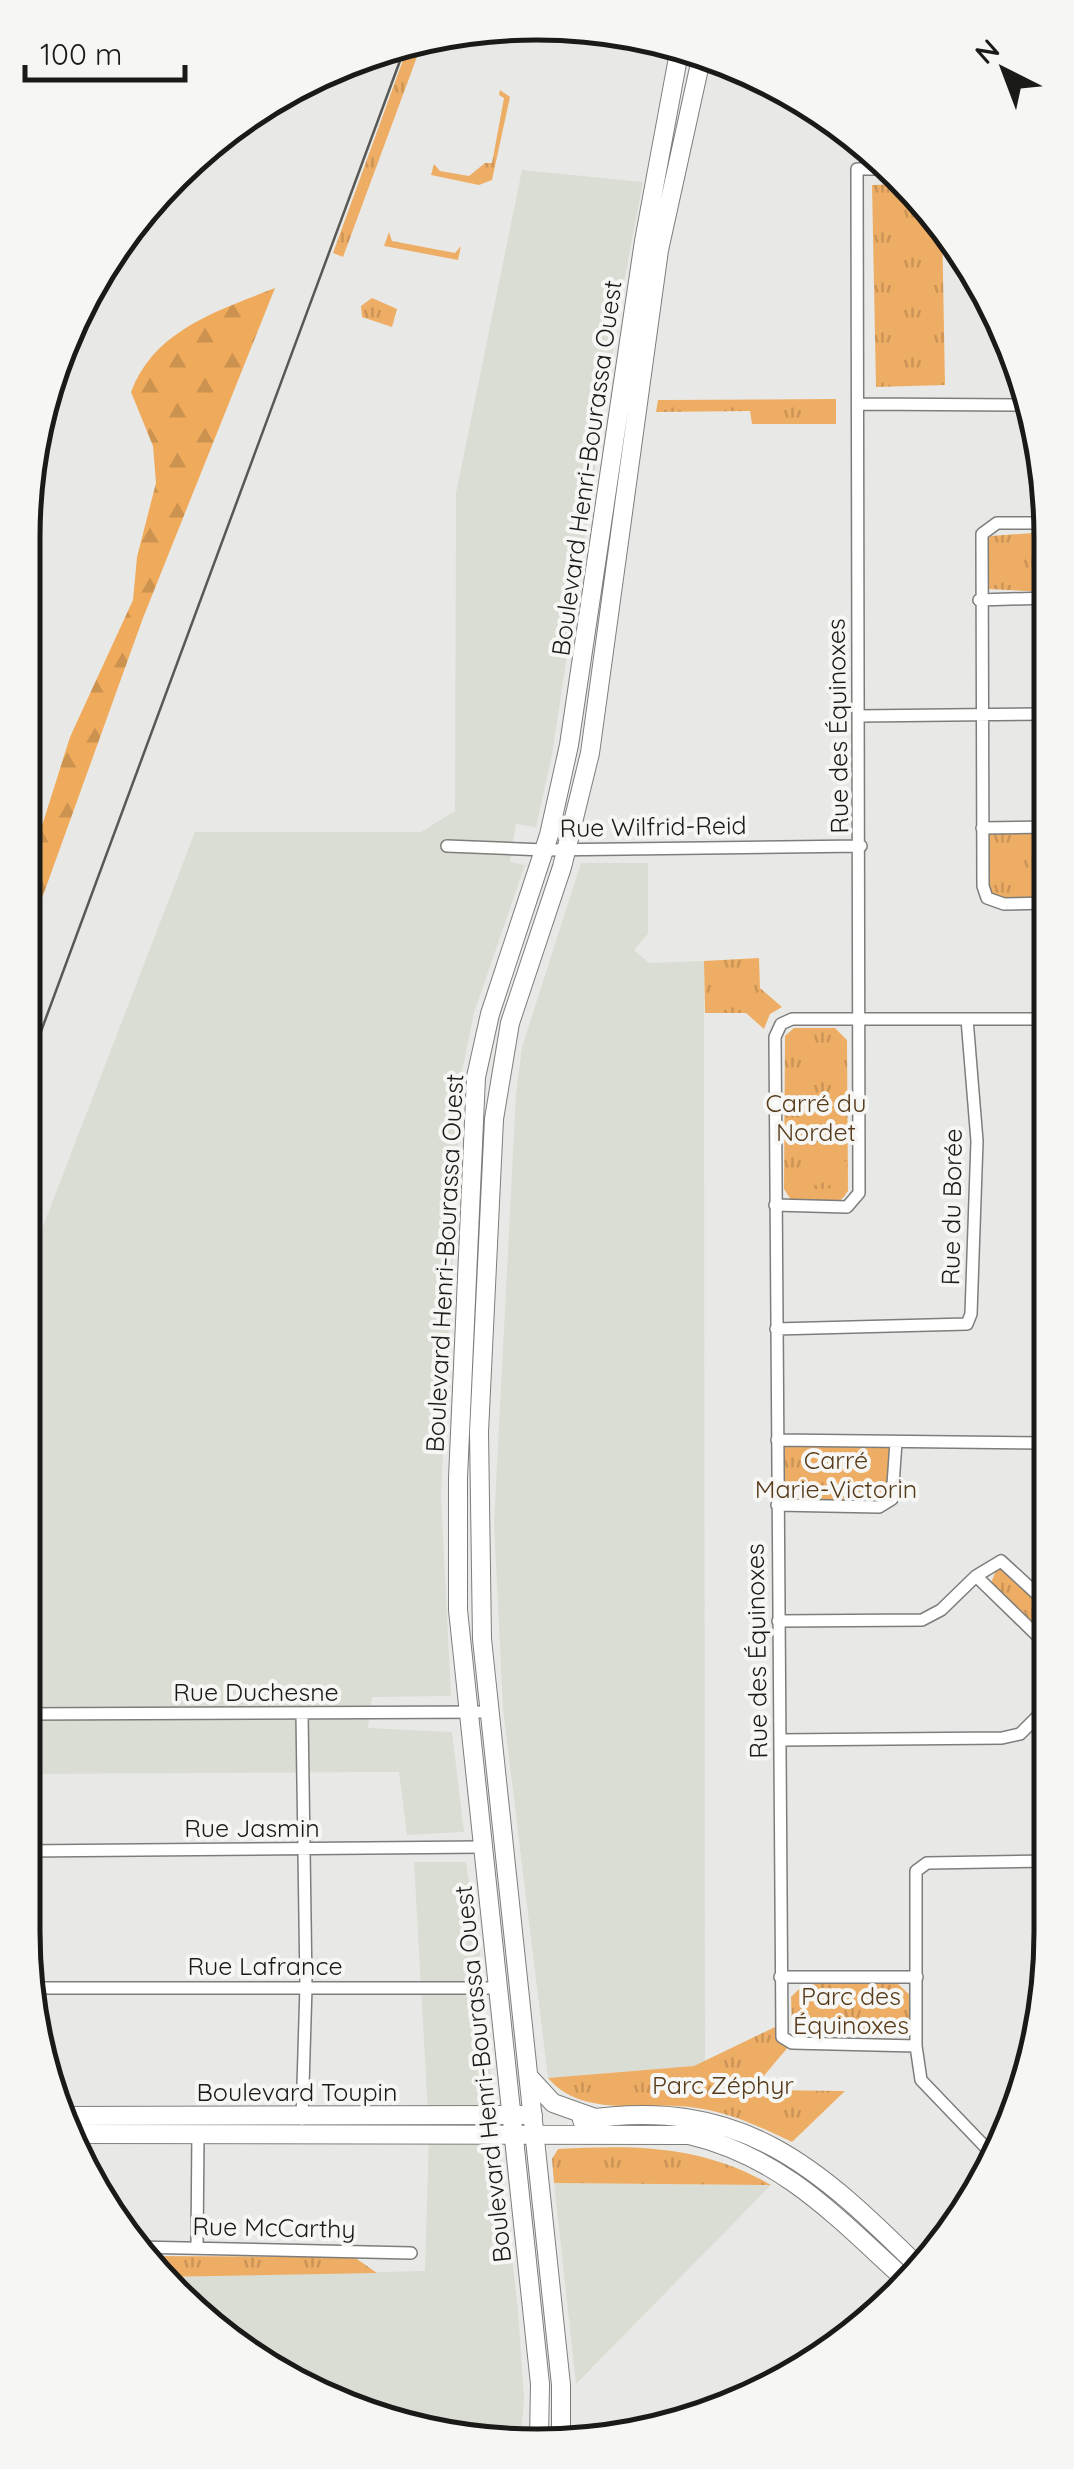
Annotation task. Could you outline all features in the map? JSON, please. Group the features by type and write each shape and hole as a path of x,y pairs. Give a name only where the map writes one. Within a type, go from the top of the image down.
{"main road":[{"name":"Boulevard Henri-Bourassa Ouest","path":"539,2429 540,2384 467,1712 456,1528 474,1097 486,1026 544,850 578,698 647,222 677,60"},
{"name":"Boulevard Henri-Bourassa Ouest","path":"561,2428 561,2386 480,1606 478,1490 495,1109 513,1014 567,850 598,710 659,250 699,67"},
{"path":"530,2078 553,2102 595,2118"},
{"name":"Boulevard Toupin","path":"76,2117 198,2124 534,2124"},
{"path":"534,2124 595,2118 706,2120 756,2137 829,2182 911,2260"},
{"name":"Boulevard Toupin","path":"83,2133 198,2124"},
{"path":"534,2124 670,2132 732,2148 808,2189 898,2273"}],"street":[{"name":"Rue des Équinoxes","path":"776,1205 847,1206 859,1192 858,169 871,169"},
{"path":"859,404 1016,405"},
{"path":"1034,524 986,527 980,542 979,715 987,898 1004,904 1034,904"},
{"path":"979,600 1034,598"},
{"path":"858,716 1034,714"},
{"path":"982,828 1034,827"},
{"name":"Rue Wilfrid-Reid","path":"446,846 544,850 861,846"},
{"name":"Rue des Équinoxes","path":"858,1019 792,1019 781,1024 774,1037 782,2037 792,2043 916,2046"},
{"path":"858,1019 1034,1019"},
{"name":"Rue du Borée","path":"776,1329 967,1324 971,1314 976,1141 967,1019"},
{"path":"777,1440 1034,1444"},
{"path":"777,1505 879,1507 892,1499 896,1442"},
{"path":"778,1621 922,1620 941,1610 976,1576 1002,1561 1034,1591"},
{"path":"976,1576 1034,1633"},
{"name":"Rue Duchesne","path":"40,1714 490,1712"},
{"path":"302,1714 306,1986 302,2124"},
{"path":"780,1740 1002,1738 1020,1734 1034,1720"},
{"name":"Rue Jasmin","path":"40,1851 482,1847"},
{"path":"985,2147 924,2086 916,2046 920,1865 1034,1862"},
{"path":"780,1976 917,1977"},
{"name":"Rue Lafrance","path":"43,1988 497,1988"},
{"path":"197,2248 198,2124"},
{"name":"Rue McCarthy","path":"153,2247 411,2253"}],"shaded area":[{"path":"522,170 643,182 621,298 552,755 536,827 516,824 510,862 525,865 474,1013 462,1071 441,1494 451,1696 372,1697 368,1728 452,1732 464,1832 407,1835 399,1772 40,1774 40,1234 195,832 421,832 455,811 456,493"},
{"path":"581,863 648,863 648,934 634,950 649,963 704,961 705,2061 694,2066 548,2078 503,1709 494,1524 516,1094 522,1047"},
{"path":"414,1862 466,1862 482,1967 473,1977 474,2004 483,2009 493,2096 487,2101 491,2146 500,2149 518,2311 524,2397 522,2429 472,2425 408,2412 317,2378 234,2326 180,2277 425,2271 429,2132"},
{"path":"554,2183 771,2185 576,2384"}],"green space":[{"path":"418,55 343,257 333,253 404,58"},
{"path":"500,90 510,97 492,180 479,185 431,175 434,164 440,171 469,176 485,163 492,163 504,98 499,95"},
{"path":"872,185 887,185 943,250 945,385 876,387"},
{"path":"389,232 392,241 455,253 461,246 458,260 384,246"},
{"path":"275,288 143,618 40,904 40,832 70,737 133,600 137,557 156,483 153,446 131,392 155,353 171,338 210,315"},
{"path":"372,298 397,309 392,327 362,317 361,306"},
{"path":"836,399 836,424 752,424 750,411 656,412 658,400"},
{"path":"1034,533 1034,591 988,589 986,542 991,536"},
{"path":"1034,827 1034,902 987,898 982,828"},
{"path":"759,958 760,988 782,1007 770,1014 764,1029 746,1013 705,1013 704,961"},
{"name":"Carré du Nordet","path":"794,1028 835,1028 847,1040 848,1191 839,1202 791,1200 784,1189 785,1036"},
{"path":"836,1161 848,1161 845,1196 836,1202 805,1202 805,1190 834,1188"},
{"name":"Carré Marie-Victorin","path":"777,1440 896,1442 892,1499 879,1507 777,1505"},
{"path":"997,1568 1005,1569 1034,1596 1034,1624 991,1583"},
{"name":"Parc des Équinoxes","path":"804,1984 898,1984 910,1995 910,2025 897,2035 803,2035 792,2025 791,1997"},
{"name":"Parc Zéphyr","path":"775,2027 789,2046 752,2090 845,2091 792,2142 710,2110 598,2104 563,2091 548,2078 694,2066"},
{"path":"558,2149 668,2150 719,2162 771,2185 554,2183 552,2159"},
{"path":"160,2256 354,2257 377,2273 180,2277"}],"tram line":[{"path":"40,1034 401,59"}]}
